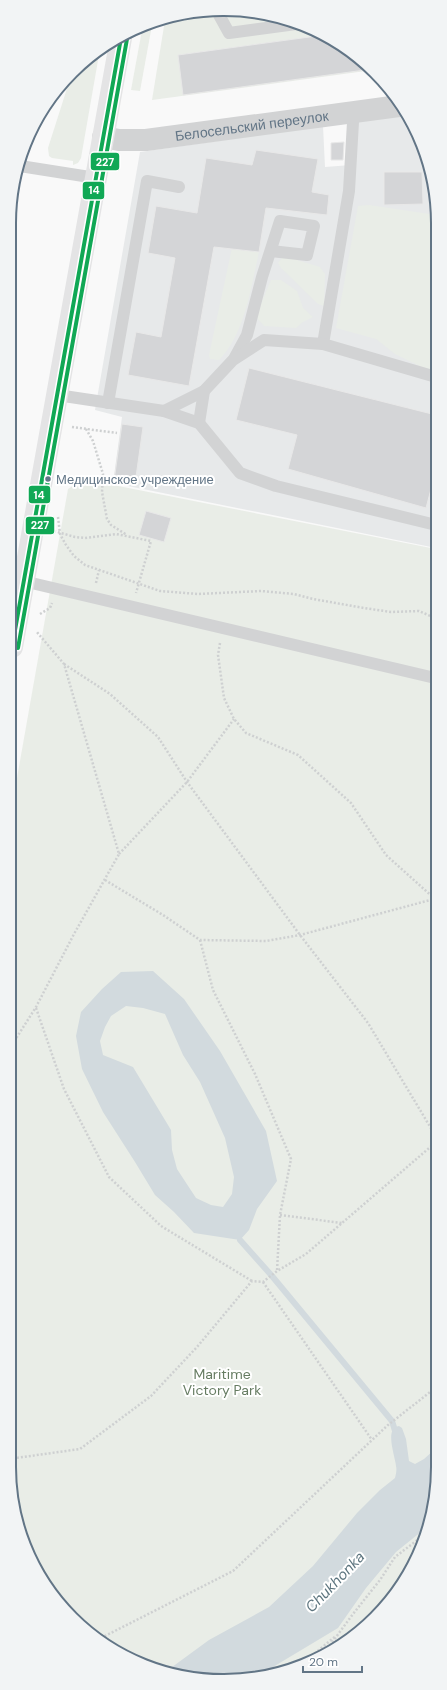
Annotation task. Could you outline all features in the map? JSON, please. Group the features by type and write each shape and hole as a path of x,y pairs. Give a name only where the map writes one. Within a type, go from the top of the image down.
{"street":[{"path":"16,602 18,580 57,395 120,44"},
{"name":"Белосельский переулок","path":"103,137 119,140 146,140 395,107"}],"lane":[{"path":"220,16 228,33 285,25"},
{"path":"323,344 349,191 353,122 352,112"},
{"path":"24,167 96,178"},
{"path":"108,403 147,182 179,187"},
{"path":"164,411 204,391 233,360 247,335 262,277 271,251"},
{"path":"247,335 264,340 323,344 431,376"},
{"path":"233,360 264,340"},
{"path":"199,423 204,391"},
{"path":"57,395 164,411 199,423 240,472 276,486 431,524"},
{"path":"18,580 431,677"}],"path":[{"path":"71,426 117,433"},
{"path":"86,429 93,440 103,474 102,492 107,519 111,525 129,536"},
{"path":"57,514 60,533 66,545 74,556 86,565 160,591 198,594 260,591 294,594 313,600 391,612 419,611 431,616"},
{"path":"51,530 85,538 116,534 151,541 132,607"},
{"path":"36,617 50,608 59,590"},
{"path":"32,627 64,664 110,694 158,736 187,782 368,1023 431,1128"},
{"path":"222,628 218,655 220,674 224,698 234,719 246,733 298,755 352,804 386,855 431,895"},
{"path":"64,664 119,854"},
{"path":"16,1039 36,1007 74,934 119,854 187,782 234,719"},
{"path":"105,880 163,915 200,940 266,941 300,934 431,900"},
{"path":"200,940 213,990 256,1074 291,1159 280,1215 277,1270"},
{"path":"36,1007 64,1090 109,1177 161,1226 252,1281 263,1282 277,1270 306,1254 431,1146"},
{"path":"280,1215 342,1223"},
{"path":"16,1458 80,1450 151,1396 197,1347 252,1281"},
{"path":"263,1282 372,1440"},
{"path":"104,1636 234,1571 388,1425 431,1391"},
{"path":"331,1644 380,1580 395,1557 417,1540"},
{"path":"315,1653 339,1633"}],"shaded area":[{"path":"400,115 415,144 427,183 431,210 431,547 113,483 122,417 95,410 140,152 323,126 325,167 351,165 348,122"}],"green space":[{"path":"210,16 237,16 264,20 290,27 315,37 339,51 364,71 152,100 164,25"},
{"path":"151,29 140,91 131,90 141,33"},
{"path":"98,58 81,158 78,163 73,165 73,161 52,158 49,156 48,148 68,86"},
{"path":"369,205 431,214 431,370 426,369 395,354 376,339 336,328 358,206"},
{"path":"232,248 259,252 250,295 241,324 228,349 219,360 210,359 209,355"},
{"path":"287,257 320,267 325,274 324,306 318,304 281,268 278,263 282,258"},
{"path":"271,280 281,280 297,291 303,308 313,317 303,322 296,328 264,326 257,318 260,306"},
{"name":"Maritime Victory Park","path":"83,479 431,548 431,1480 429,1494 424,1520 410,1558 396,1582 380,1603 350,1631 315,1653 290,1663 264,1670 237,1674 210,1674 183,1670 144,1658 108,1639 87,1623 67,1603 51,1582 32,1546 20,1507 16,1480 16,784 68,489"}],"water":[{"path":"153,971 184,999 220,1051 266,1131 277,1181 257,1209 249,1230 240,1240 194,1233 155,1195 103,1112 82,1069 76,1036 81,1012 102,989 121,972","holes":["126,1006 143,1008 165,1014 183,1055 200,1082 225,1138 234,1177 232,1194 223,1207 211,1205 196,1198 177,1169 172,1150 171,1130 133,1067 103,1055 100,1041 111,1016"]},
{"name":"Chukhonka","path":"399,1426 402,1428 406,1439 409,1461 415,1464 431,1453 431,1480 424,1520 420,1533 396,1552 366,1588 338,1628 270,1668 237,1674 210,1674 172,1667 209,1640 269,1607 313,1566 357,1513 380,1490 395,1478 396,1468 391,1437 395,1428"}],"building":[{"path":"314,36 339,51 363,70 183,95 178,55"},
{"path":"344,142 343,160 331,160 331,143"},
{"path":"256,150 318,159 312,192 329,195 327,215 266,208 259,252 214,247 189,386 128,375 136,332 161,337 175,258 148,253 156,206 197,213 206,158 252,165"},
{"path":"384,172 422,172 423,204 384,205"},
{"path":"249,368 431,414 431,489 426,508 288,469 297,435 236,420"},
{"path":"122,424 143,427 135,484 114,481"},
{"path":"146,511 171,518 164,542 139,535"}],"waterway":[{"path":"240,1240 272,1276 392,1421 396,1434"}],"transit line":[{"name":"227","path":"18,648 127,40"},
{"name":"14","path":"16,625 120,44"}],"place":[{"name":"Медицинское учреждение","path":"48,479"}]}
